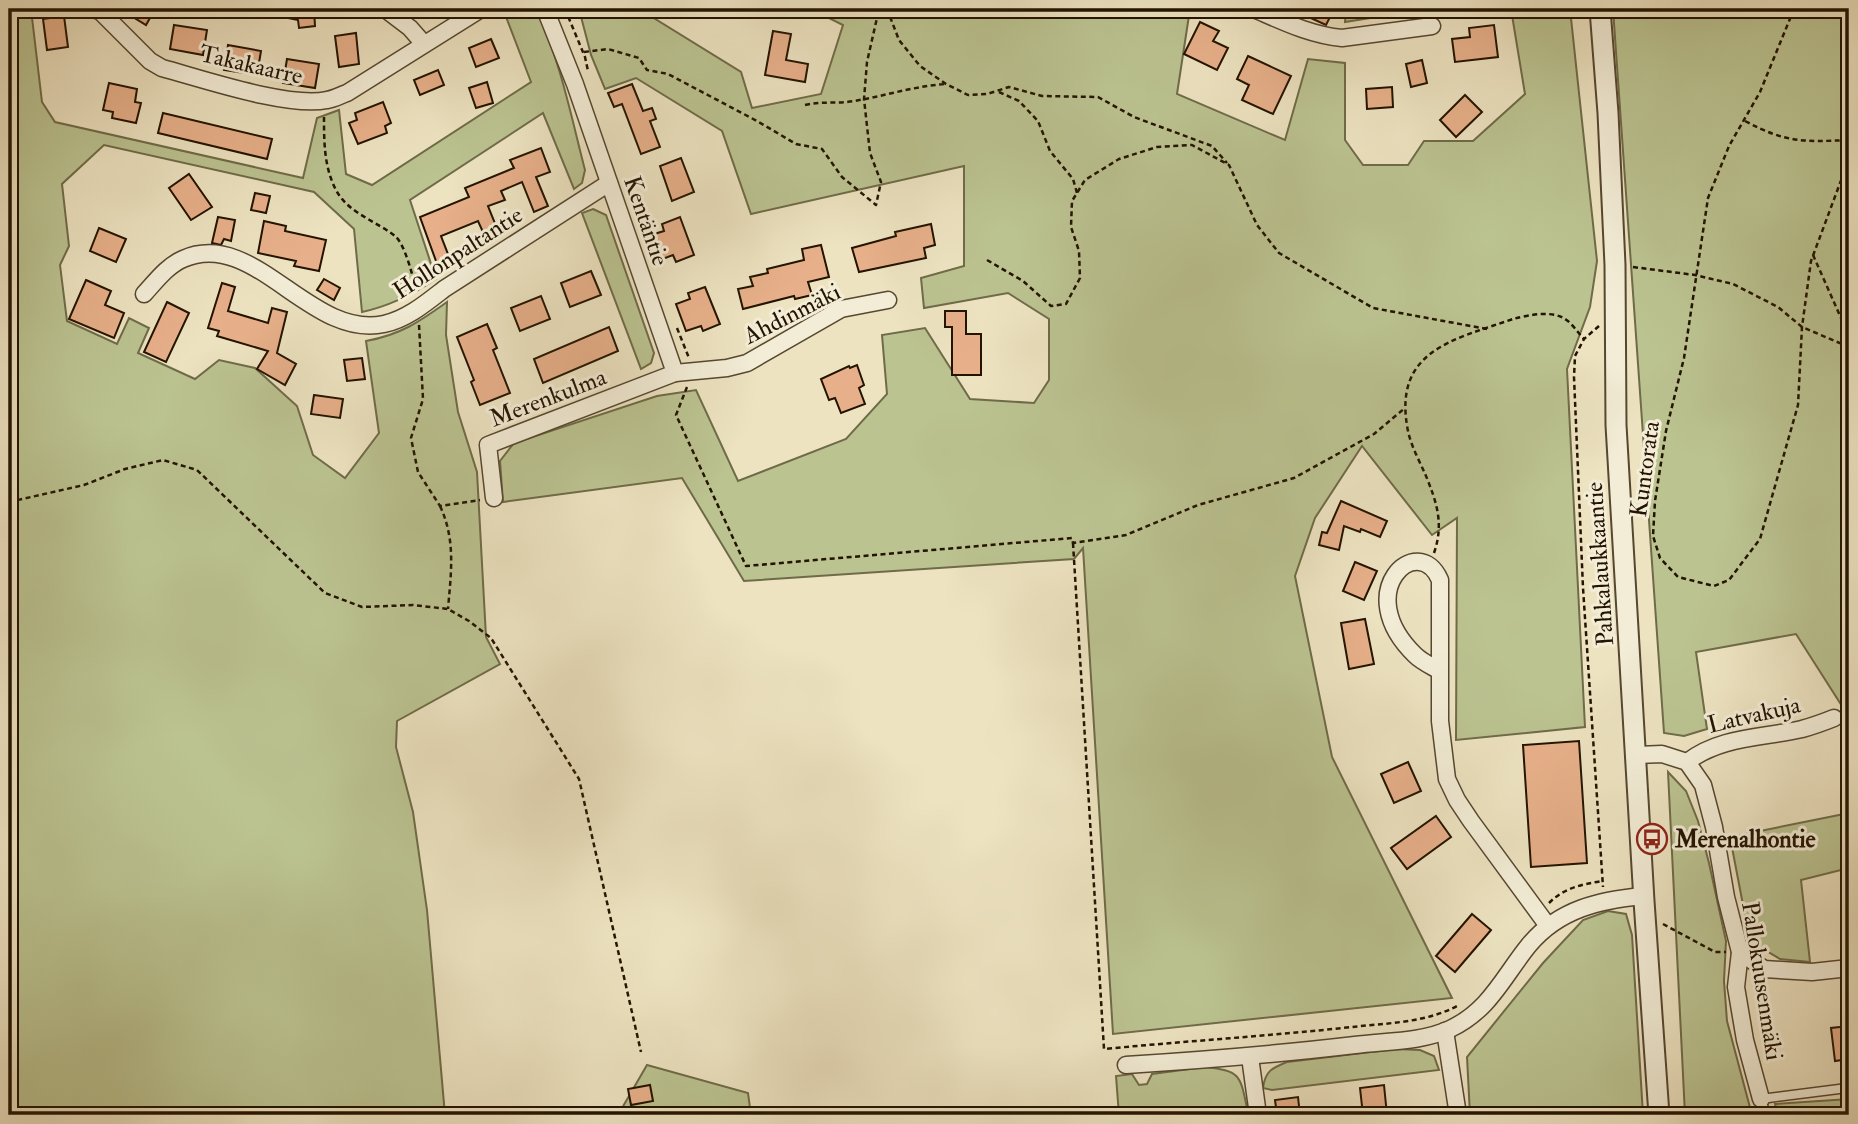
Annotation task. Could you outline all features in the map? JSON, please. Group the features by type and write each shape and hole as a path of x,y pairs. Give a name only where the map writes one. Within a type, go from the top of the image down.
{"street":[{"path":"385,9 410,28 424,44"},
{"name":"Takakaarre","path":"98,10 150,61 162,68 277,98 309,102 328,100 347,93 481,9"},
{"name":"Kentäntie","path":"545,9 575,84 675,373"},
{"path":"1254,9 1328,37 1342,38 1432,26"},
{"name":"Pahkalaukkaantie","path":"1600,9 1615,265 1616,425 1643,896 1659,1115"},
{"name":"Hollonpaltantie","path":"144,294 165,271 185,258 219,255 253,266 325,314 349,324 384,324 419,308 444,289 609,183"},
{"name":"Ahdinmäki","path":"675,373 727,368 747,363 841,309 888,300"},
{"name":"Merenkulma","path":"494,498 488,445 675,373"},
{"path":"1438,670 1416,657 1396,633 1386,599 1388,585 1394,573 1409,564 1430,565 1435,568 1440,580 1438,670 1441,743 1447,779 1471,821 1543,920"},
{"name":"Latvakuja","path":"1687,762 1703,750 1725,742 1804,729 1834,718"},
{"path":"1637,755 1662,754 1687,762"},
{"name":"Pallokuusenmäki","path":"1687,762 1703,785 1714,827 1726,897 1740,952 1736,987 1745,1040 1760,1099"},
{"path":"1126,1065 1250,1057 1394,1041 1445,1031 1463,1022 1495,994 1530,944 1543,920 1604,900 1643,896"},
{"path":"1740,952 1764,969 1812,971 1849,968"},
{"path":"1445,1031 1458,1115"},
{"path":"1250,1057 1258,1115"}],"lane":[{"path":"1766,1115 1760,1099 1847,1088"}],"path":[{"path":"583,52 608,49 639,58 648,70 668,74 796,144 822,149 842,177 876,205 881,182 870,153 864,99 867,62 879,9"},
{"path":"887,9 899,40 920,66 968,96 1009,87 1042,96 1098,97 1134,117 1212,146 1229,165 1257,225 1279,253 1373,308 1487,329"},
{"name":"Kuntorata","path":"1794,9 1760,92 1729,146 1708,198 1684,358 1666,431 1655,501 1653,536 1660,558 1678,577 1714,586 1729,580 1760,539 1798,405 1802,327 1813,255 1849,159"},
{"path":"805,105 821,101 835,104 924,85 946,84"},
{"path":"997,91 1019,101 1038,121 1050,151 1073,179 1077,193"},
{"path":"1744,121 1785,140 1849,140"},
{"path":"987,260 1023,281 1051,306 1066,304 1080,278 1079,251 1071,227 1072,201 1085,180 1119,159 1157,146 1192,145 1229,165"},
{"path":"1813,255 1849,336"},
{"path":"1615,265 1695,275 1733,284 1778,307 1802,327 1849,347"},
{"path":"1430,565 1439,538 1441,520 1409,434 1405,408 1407,383 1419,364 1433,351 1518,318 1541,314 1565,318 1584,339"},
{"path":"1601,323 1584,339 1575,356 1574,377 1583,588 1604,900"},
{"path":"694,371 676,415 746,566 1072,538 1104,1049 1287,1034 1400,1021 1441,1014 1459,1005"},
{"path":"1073,543 1126,535 1198,505 1294,478 1374,434 1405,408"},
{"path":"9,502 84,485 125,469 163,460 197,470 325,593 362,607 413,605 448,609 491,638 579,779 641,1052"},
{"path":"440,506 446,519 453,556 448,609"},
{"path":"1543,920 1559,894 1583,884 1603,881"},
{"path":"1663,923 1715,952 1740,952"}],"green space":[{"path":"9,9 31,9 42,102 55,122 303,178 317,118 339,110 346,174 372,185 531,82 503,9 536,9 552,48 585,170 582,183 574,189 543,113 410,200 436,279 382,307 362,312 354,229 314,192 104,145 62,184 69,246 60,265 67,321 117,344 129,318 149,328 138,353 195,379 219,360 255,368 297,406 313,455 345,478 379,433 366,341 409,327 447,302 446,335 458,412 477,472 486,637 500,664 397,721 396,747 413,812 427,910 445,1115 9,1115"},
{"path":"579,9 639,9 741,72 752,108 821,94 843,25 811,9 1190,9 1177,94 1285,140 1308,59 1345,63 1345,140 1363,165 1408,165 1424,141 1473,141 1525,94 1511,9 1570,9 1597,261 1590,307 1567,369 1585,727 1456,740 1457,518 1432,535 1362,446 1315,518 1295,576 1332,757 1452,998 1113,1034 1083,548 1074,559 744,581 682,478 503,502 500,461 514,443 657,396 696,390 738,481 846,439 887,394 882,335 925,328 970,399 1034,403 1049,380 1049,319 1008,293 924,308 921,278 964,266 964,166 751,214 722,131 636,78 605,89 591,55"},
{"path":"1346,9 1371,9 1371,18 1345,22"},
{"path":"1613,9 1849,9 1849,717 1796,634 1696,652 1707,729 1684,736 1664,733"},
{"path":"593,209 606,215 654,353 651,363 641,369 582,213"},
{"path":"1668,772 1686,791 1698,821 1709,863 1726,941 1724,981 1727,1021 1752,1115 1685,1115"},
{"path":"1849,813 1849,868 1801,880 1810,962 1780,959 1760,947 1748,931 1730,837"},
{"path":"1608,911 1626,914 1632,935 1643,1115 1470,1115 1467,1057 1543,963 1583,920"},
{"path":"1396,1049 1420,1050 1434,1056 1439,1070 1272,1090 1263,1088 1270,1071 1287,1062"},
{"path":"647,1065 748,1093 751,1115 618,1115"},
{"path":"1205,1067 1225,1070 1236,1076 1240,1081 1247,1108 1161,1115 1119,1115 1116,1076 1132,1074 1139,1085 1147,1084 1152,1074"},
{"path":"1849,1099 1849,1115 1778,1115 1775,1104"}],"building":[{"path":"120,9 155,9 146,25"},
{"path":"268,9 314,9 315,26 299,28 298,20 268,14"},
{"path":"1291,9 1334,9 1326,25"},
{"path":"64,16 68,47 47,50 43,19"},
{"path":"1200,22 1219,31 1213,41 1228,48 1217,70 1184,54"},
{"path":"174,25 207,30 203,55 170,49"},
{"path":"1494,25 1498,57 1455,62 1452,39 1470,37 1469,28"},
{"path":"773,31 791,34 786,60 808,64 805,82 765,75"},
{"path":"356,33 359,64 339,67 335,36"},
{"path":"491,39 499,58 476,67 469,48"},
{"path":"228,45 261,51 257,75 224,70"},
{"path":"1248,56 1291,76 1273,114 1242,100 1249,85 1237,79"},
{"path":"287,59 319,64 315,88 283,83"},
{"path":"1422,60 1427,83 1411,87 1406,64"},
{"path":"438,70 444,85 420,95 414,80"},
{"path":"487,82 493,103 476,108 469,88"},
{"path":"109,83 137,89 135,102 141,103 136,123 112,118 113,112 103,110"},
{"path":"632,84 643,111 652,108 656,119 650,121 660,147 641,154 622,104 614,107 608,93"},
{"path":"1392,87 1393,107 1367,109 1366,89"},
{"path":"1465,95 1482,112 1456,137 1440,120"},
{"path":"383,102 391,123 385,126 387,133 358,144 349,123 357,120 355,113"},
{"path":"163,113 272,139 267,159 158,133"},
{"path":"541,148 550,172 536,177 548,206 534,212 522,182 501,191 505,200 488,206 500,236 487,241 478,221 441,236 453,267 440,272 420,217 469,197 465,188 514,168 510,160"},
{"path":"681,158 694,192 672,201 660,166"},
{"path":"189,174 212,207 191,220 169,188"},
{"path":"255,193 270,196 266,213 251,210"},
{"path":"218,217 235,220 231,241 224,239 221,245 212,243"},
{"path":"680,217 694,255 676,262 673,255 660,260 651,235 664,231 662,224"},
{"path":"264,221 286,226 285,231 326,240 319,271 294,266 296,261 258,253"},
{"path":"931,224 935,245 924,248 926,258 859,272 852,248 896,236 895,232"},
{"path":"99,228 126,239 116,262 90,251"},
{"path":"821,245 829,277 808,282 812,295 795,299 794,296 743,309 738,289 753,286 750,277 768,273 767,269 804,260 802,249"},
{"path":"591,271 601,295 570,307 561,283"},
{"path":"324,279 340,288 334,300 317,290"},
{"path":"86,280 111,291 105,305 124,313 114,338 69,319"},
{"path":"222,283 235,287 228,311 268,323 272,308 287,312 277,353 296,364 285,385 257,369 268,351 217,336 219,331 208,328"},
{"path":"705,287 720,324 703,331 701,326 686,331 676,304 690,299 688,293"},
{"path":"541,296 550,319 520,331 511,308"},
{"path":"167,302 189,313 166,362 144,352"},
{"path":"945,311 966,311 966,334 981,334 981,375 952,375 952,327 945,327"},
{"path":"487,324 497,348 493,350 510,393 480,405 471,382 474,380 457,337"},
{"path":"609,327 618,351 543,383 534,359"},
{"path":"362,358 365,379 347,381 344,360"},
{"path":"857,365 864,385 859,388 865,404 841,413 835,398 829,400 821,379"},
{"path":"314,395 343,399 340,418 311,414"},
{"path":"1341,501 1387,521 1380,537 1344,526 1339,550 1319,545 1322,532 1327,533"},
{"path":"1355,562 1377,571 1364,600 1343,591"},
{"path":"1365,619 1374,664 1349,669 1341,623"},
{"path":"1579,741 1587,863 1531,867 1523,745"},
{"path":"1408,762 1421,791 1394,803 1381,774"},
{"path":"1436,816 1451,837 1407,869 1391,848"},
{"path":"1472,914 1491,930 1455,972 1436,956"},
{"path":"1849,1026 1849,1059 1835,1061 1831,1028"},
{"path":"650,1085 653,1101 631,1105 628,1089"},
{"path":"1384,1085 1387,1115 1363,1115 1360,1088"},
{"path":"1298,1097 1300,1115 1277,1115 1275,1100"}],"place":[{"name":"Merenalhontie","path":"1652,839"}]}
